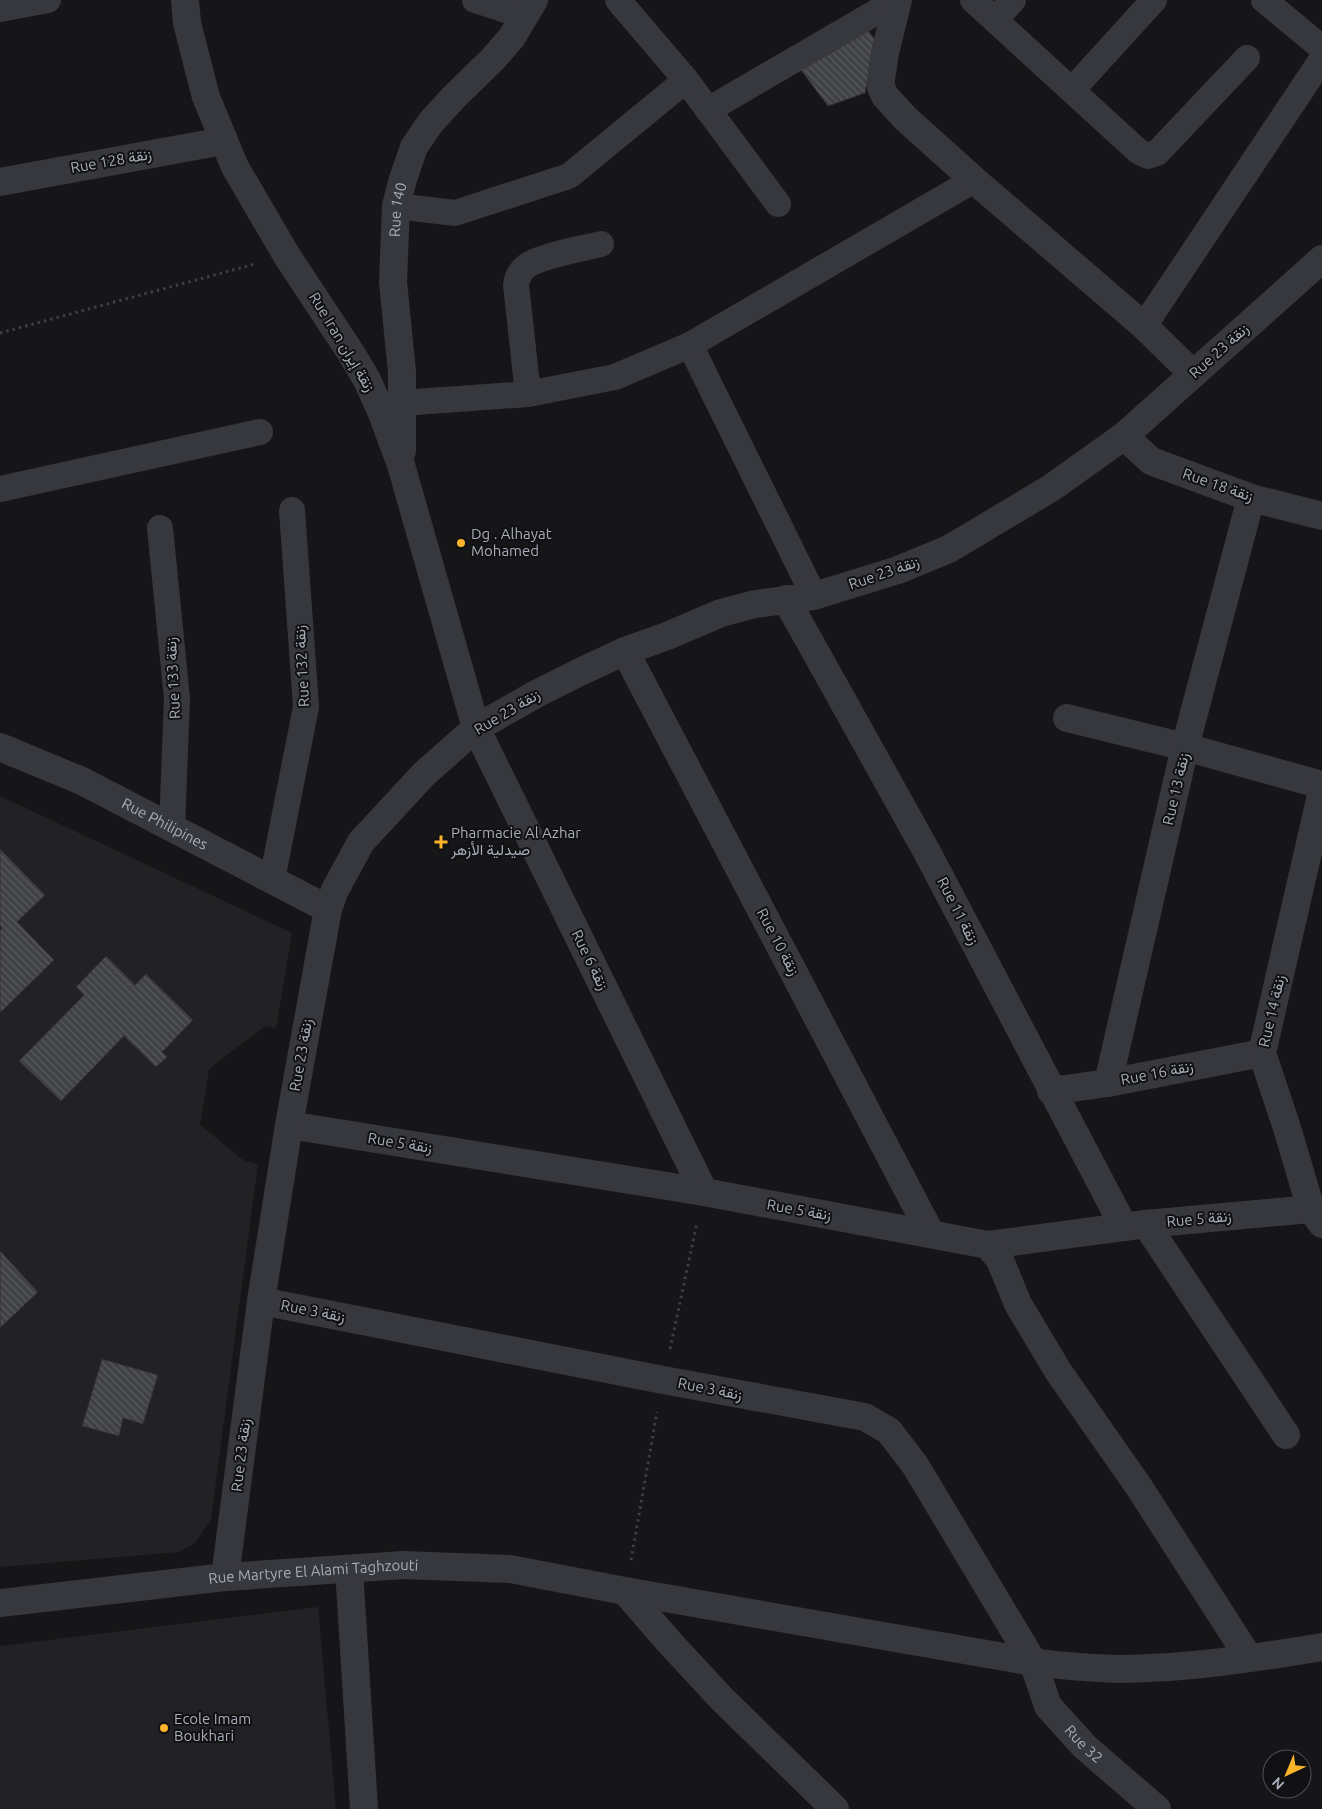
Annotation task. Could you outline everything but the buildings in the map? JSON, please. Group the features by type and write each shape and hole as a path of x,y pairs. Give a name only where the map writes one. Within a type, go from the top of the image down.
{"street":[{"path":"0,9 48,0"},
{"name":"Rue Iran زنقة إيران","path":"185,0 187,23 195,60 206,97 239,175 287,256 367,380 381,411 401,464 476,728"},
{"path":"475,0 529,8"},
{"path":"618,0 686,80 778,204"},
{"path":"708,110 897,0"},
{"path":"897,0 885,53 881,87 885,96 900,113 974,180 1144,326 1194,374"},
{"path":"973,0 1138,151 1151,156 1157,153 1247,58"},
{"path":"995,20 1013,0"},
{"path":"1072,90 1154,0"},
{"path":"1264,0 1322,48"},
{"name":"Rue 140","path":"401,464 402,372 393,282 396,206 414,147 431,122 454,96 494,59 512,37 529,8"},
{"path":"1144,326 1322,59"},
{"path":"396,206 455,213 569,176 686,80"},
{"name":"Rue 128 زنقة","path":"0,182 223,141"},
{"path":"402,403 528,394 615,377 690,345 974,180"},
{"path":"528,394 516,285 517,278 528,265 540,260 601,244"},
{"name":"Rue 23 زنقة","path":"225,1577 261,1301 288,1126 328,909 334,890 361,842 424,774 476,728 538,693 625,651 667,636 721,613 755,604 814,596 898,570 949,549 1051,488 1124,436 1322,259"},
{"path":"690,345 814,596"},
{"path":"0,489 260,432"},
{"name":"Rue 18 زنقة","path":"1124,436 1151,461 1251,498 1322,516"},
{"name":"Rue 13 زنقة","path":"1108,1083 1185,746 1251,498"},
{"name":"Rue 132 زنقة","path":"272,880 306,707 292,510"},
{"name":"Rue 133 زنقة","path":"160,528 177,699 172,828"},
{"name":"Rue 11 زنقة","path":"786,599 927,852 1051,1090 1135,1226 1286,1435"},
{"name":"Rue 10 زنقة","path":"625,651 930,1234"},
{"path":"1067,718 1185,746 1322,785"},
{"name":"Rue 6 زنقة","path":"476,728 704,1192"},
{"name":"Rue Philipines","path":"0,747 82,781 328,909"},
{"name":"Rue 14 زنقة","path":"1318,1211 1262,1053 1322,791"},
{"name":"Rue 16 زنقة","path":"1051,1090 1108,1083 1262,1053"},
{"name":"Rue 5 زنقة","path":"288,1126 704,1192 988,1246 1135,1226 1318,1211"},
{"path":"988,1246 1000,1260 1018,1304 1058,1371 1139,1487 1249,1658"},
{"name":"Rue 3 زنقة","path":"261,1301 711,1389 865,1417 889,1431 915,1465 1033,1662"},
{"name":"Rue Martyre El Alami Taghzouti","path":"0,1603 225,1577 404,1565 510,1569 625,1591 1033,1662 1074,1667 1119,1669 1186,1665 1322,1647"},
{"path":"349,1568 364,1809"},
{"path":"625,1591 722,1699 835,1809"},
{"name":"Rue 32","path":"1033,1662 1048,1706 1085,1747 1157,1809"}],"path":[{"path":"0,333 287,256"}],"shaded area":[{"path":"0,796 292,933 276,1028 265,1026 209,1069 200,1125 243,1160 258,1164 211,1519 195,1543 179,1552 0,1567"},
{"name":"Ecole Imam Boukhari","path":"318,1607 336,1809 0,1809 0,1646"}],"place":[{"name":"Dg . Alhayat Mohamed","path":"461,543"},
{"name":"Pharmacie Al Azhar صيدلية الأزهر","path":"441,842"},
{"name":"Ecole Imam Boukhari","path":"164,1728"}]}
